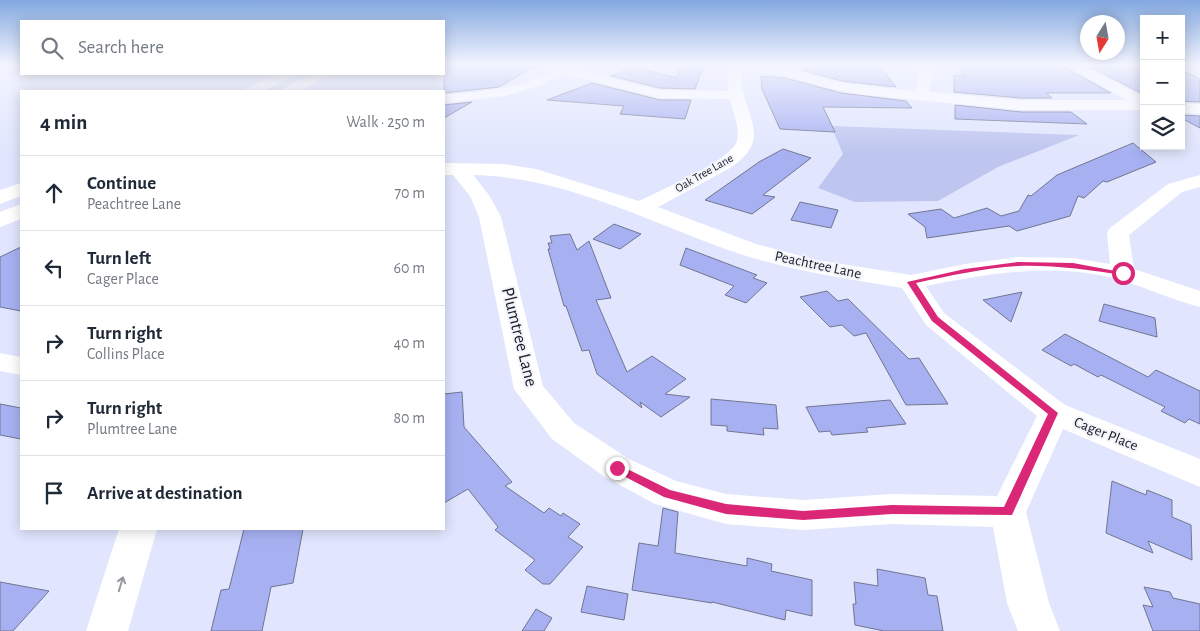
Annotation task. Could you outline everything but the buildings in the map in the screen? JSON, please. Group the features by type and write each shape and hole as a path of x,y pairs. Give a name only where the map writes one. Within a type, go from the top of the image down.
{"main road":[{"path":"0,198 20,189"},
{"path":"0,220 20,211"}],"street":[{"path":"445,99 484,94"},
{"name":"Oak Tree Lane","path":"641,208 686,186 741,152 746,139 744,124 734,94"},
{"path":"914,94 1021,105 1140,104"},
{"path":"1126,94 1140,102"},
{"path":"1185,108 1200,109"},
{"name":"Peachtree Lane","path":"451,169 504,170 536,175 641,208 748,249 815,267 911,282 965,271 1018,264 1073,265 1123,273 1200,299"},
{"name":"Plumtree Lane","path":"451,169 479,195 490,217 529,389 563,431 617,468 668,494 726,509 803,515 892,509 1008,512"},
{"path":"1123,273 1118,233 1175,188 1200,182"},
{"name":"Cager Place","path":"911,282 935,319 1054,413 1200,473"},
{"path":"0,362 20,366"},
{"path":"1039,631 1028,603 1008,512 1054,413"},
{"path":"107,631 138,530"}],"shaded area":[{"path":"831,126 1079,135 998,167 938,201 855,202 818,188 843,154"}],"route":[{"path":"617,468 668,494 726,509 803,515 892,509 1008,512 1054,413 935,319 911,282 965,271 1018,264 1073,265 1123,273"}]}
